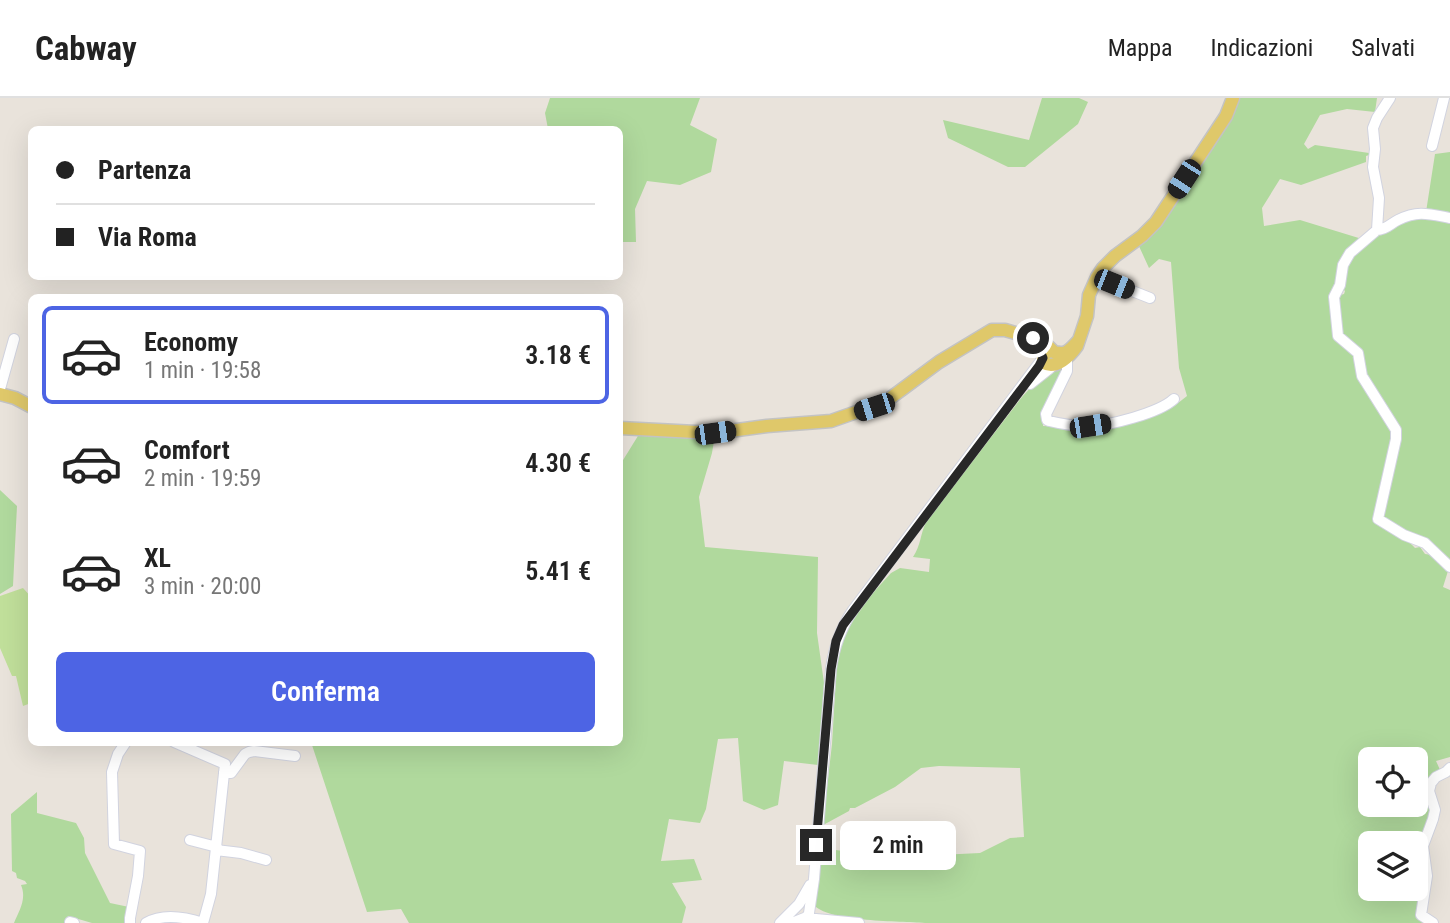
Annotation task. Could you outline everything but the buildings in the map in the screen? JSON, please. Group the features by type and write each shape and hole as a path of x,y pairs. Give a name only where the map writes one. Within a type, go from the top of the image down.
{"main road":[{"path":"623,428 715,433 831,421 885,402 931,367 992,330 1005,330 1043,343 1053,358 1077,346 1087,316 1089,295 1097,277 1115,256 1156,222 1226,116 1233,98"},
{"path":"0,394 28,405"}],"street":[{"path":"1377,230 1379,198 1373,167 1373,128 1390,98"},
{"path":"1432,145 1444,98"},
{"path":"1450,219 1420,213 1395,221 1383,230 1377,230 1350,253 1343,265 1340,285 1334,297 1338,336 1358,353 1362,376 1396,430 1378,519 1404,535 1425,543 1450,567"},
{"path":"1097,277 1150,299"},
{"path":"0,388 15,339"},
{"path":"792,923 804,910 815,860 831,669 836,641 843,625 861,599 1014,399 1053,358 1067,371 1046,414 1049,421 1090,426 1117,422 1169,404 1174,398"},
{"path":"125,746 114,764 112,781 114,844 140,851 130,923"},
{"path":"146,923 160,917 190,919 203,923 212,894 225,764 183,746"},
{"path":"224,772 231,773 245,754 254,751 295,755"},
{"path":"1433,923 1421,915 1427,876 1423,846 1434,810 1429,791 1436,777 1450,768"},
{"path":"190,840 266,860"},
{"path":"780,923 804,910 859,923"}],"green space":[{"path":"550,98 700,98 690,125 717,139 711,172 680,185 647,181 635,209 636,242 623,242 623,126 547,126 545,113"},
{"path":"1042,98 1079,98 1088,102 1078,124 1025,167 1008,167 948,138 943,120 1029,140"},
{"path":"1237,98 1377,98 1375,112 1347,109 1320,115 1304,144 1308,149 1315,145 1369,153 1366,162 1301,185 1280,179 1262,208 1264,226 1300,220 1362,239 1338,280 1332,297 1334,338 1355,356 1394,436 1374,522 1405,539 1415,548 1420,547 1448,571 1443,587 1450,590 1450,757 1436,761 1441,772 1432,778 1432,815 1427,819 1426,831 1358,831 1358,901 1420,901 1417,915 1429,923 925,923 850,918 823,911 815,906 821,856 827,855 828,849 851,852 862,850 898,857 980,853 1010,838 1024,837 1020,768 921,768 895,787 823,823 832,744 837,661 848,629 861,606 891,573 900,568 929,572 930,559 913,557 926,522 1033,385 1066,361 1046,410 1043,426 1091,428 1120,424 1173,407 1187,396 1179,368 1171,262 1159,259 1149,268 1138,244 1182,188 1186,190 1188,186 1185,184 1193,172 1196,174 1196,167"},
{"path":"1450,152 1450,563 1381,517 1384,502 1388,497 1386,496 1398,438 1363,376 1359,351 1339,334 1337,296 1345,291 1346,262 1377,234 1396,223 1426,212 1435,154"},
{"path":"641,431 708,436 714,441 699,497 705,547 818,557 817,633 824,683 818,765 784,761 778,805 764,810 743,801 738,738 718,739 706,809 700,823 669,819 661,861 694,859 702,880 672,883 686,907 682,923 409,923 401,909 367,912 312,746 623,746 623,460"},
{"path":"0,490 17,506 13,586 0,594"},
{"path":"23,588 28,594 28,704 23,706 16,676 12,676 0,648 0,596"},
{"path":"37,792 37,813 76,823 84,838 85,853 110,903 129,907 127,923 92,923 68,916 66,923 14,923 23,900 21,885 27,884 12,871 11,814"}],"route":[{"path":"816,845 831,669 836,641 853,610 1039,366 1043,358 1040,351 1035,343 1024,335 1033,338"}]}
